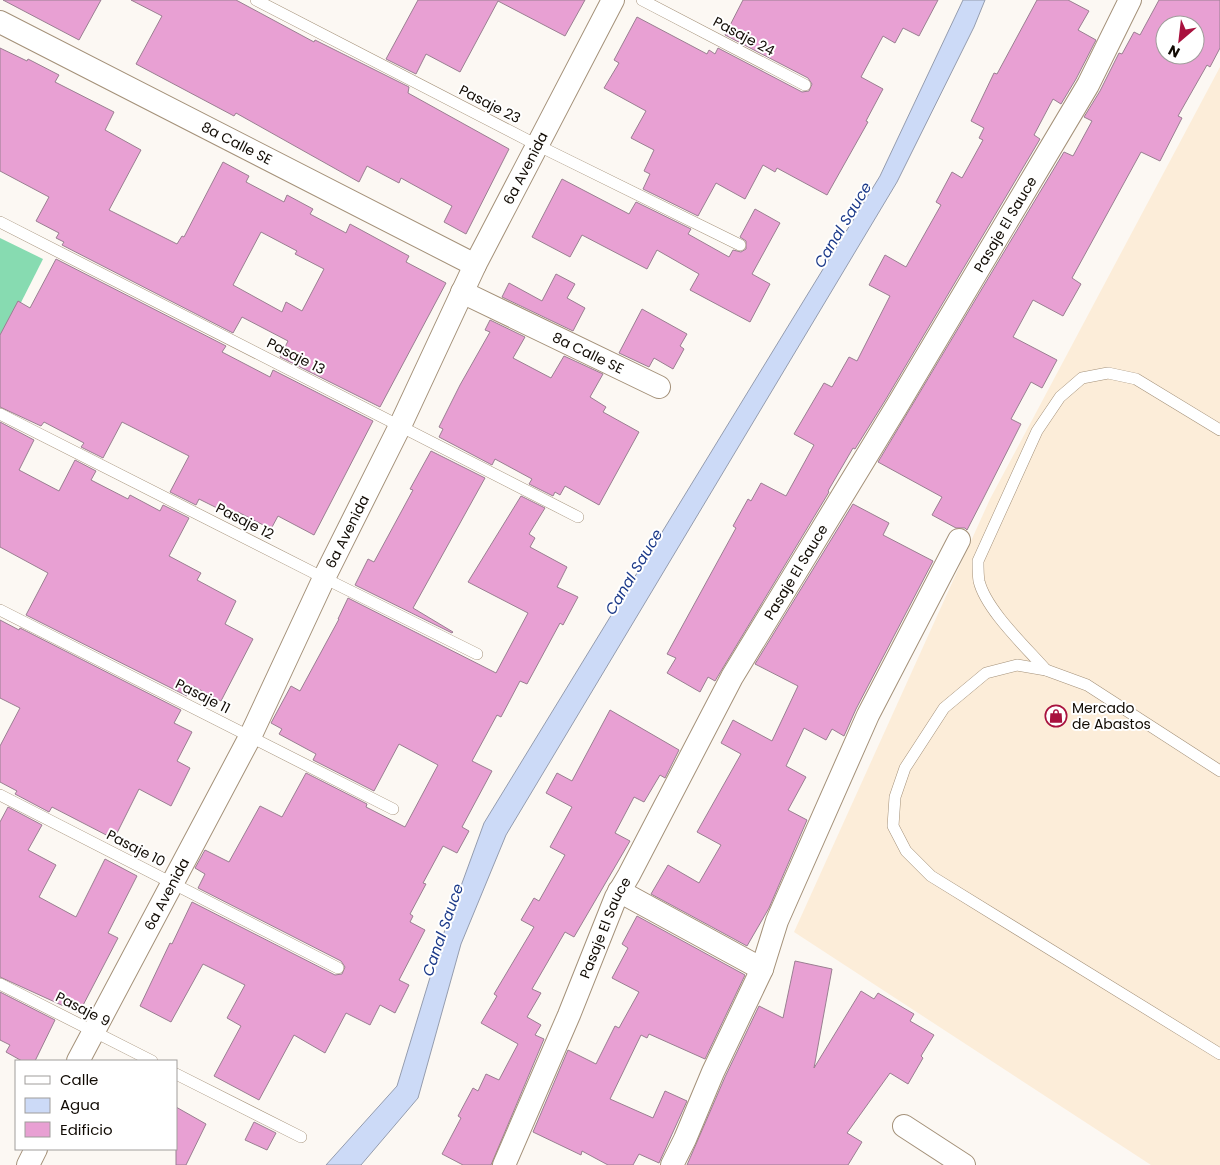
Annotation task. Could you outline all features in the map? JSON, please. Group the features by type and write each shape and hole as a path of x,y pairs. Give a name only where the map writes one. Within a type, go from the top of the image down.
{"street":[{"name":"6a Avenida","path":"78,1060 250,737 324,578 400,426 475,265 613,0"},
{"name":"Pasaje El Sauce","path":"504,1165 620,891 732,678 1088,85 1130,0"},
{"name":"8a Calle SE","path":"0,22 475,265"},
{"name":"8a Calle SE","path":"462,292 660,387"},
{"path":"672,1165 713,1072 762,969 778,921 868,715 959,540"},
{"path":"620,891 762,969"},
{"path":"904,1126 964,1165"},
{"path":"28,1165 36,1150"}],"lane":[{"name":"Pasaje 23","path":"256,0 537,145 740,245"},
{"name":"Pasaje 24","path":"642,0 805,85"},
{"name":"Pasaje 13","path":"0,222 578,517"},
{"path":"1046,670 1008,627 987,598 979,580 978,561 1037,431 1060,397 1082,378 1108,373 1118,375 1136,379 1220,430"},
{"name":"Pasaje 12","path":"0,414 477,654"},
{"name":"Pasaje 11","path":"0,610 393,809"},
{"path":"1220,771 1087,685 1046,670 1017,665 986,673 944,708 905,768 895,797 892,826 906,851 931,876 1220,1054"},
{"name":"Pasaje 10","path":"0,795 338,968"},
{"name":"Pasaje 9","path":"0,984 150,1060"},
{"path":"178,1075 301,1137"}],"shaded area":[{"name":"Mercado de Abastos","path":"1220,67 1220,1165 1151,1165 794,932 990,499"}],"green space":[{"path":"0,238 43,259 0,344"}],"water":[{"path":"963,0 985,0 974,27 897,182 506,835 461,944 418,1098 361,1165 326,1165 397,1086 442,938 484,823 880,176"}],"building":[{"path":"3,0 101,0 79,40"},
{"path":"131,0 236,0 314,42 315,40 409,87 408,93 509,149 466,234 444,222 452,206 401,178 399,183 367,166 359,182 236,113 234,116 136,64 162,16"},
{"path":"418,0 585,0 565,36 498,1 460,72 426,54 416,74 386,59"},
{"path":"743,0 938,0 919,36 903,28 895,43 883,36 861,77 883,89 866,121 868,122 827,195 777,168 775,172 763,165 745,199 716,183 698,216 643,189 650,174 644,171 654,150 631,138 646,111 604,88 619,63 614,60 637,17 707,54 709,50 715,54 718,48 802,92 809,91 812,84 808,78 725,35"},
{"path":"1037,0 1068,0 1089,11 1078,30 1096,40 1061,104 1053,99 1034,135 1040,139 886,399 855,449 853,448 829,492 715,681 708,677 700,692 667,673 676,658 667,654 736,528 733,526 748,499 751,501 761,483 786,496 814,445 794,434 824,383 832,387 849,357 857,361 890,296 869,285 885,255 906,267 941,205 936,202 952,172 962,178 983,140 979,138 984,128 971,121 994,73 997,74"},
{"path":"1159,0 1220,0 1220,48 1210,67 1207,65 1178,116 1182,118 1160,161 1141,152 1072,278 1081,284 1063,316 1033,300 1013,337 1057,360 1042,388 1031,382 1011,419 1021,424 983,499 967,530 965,528 956,528 932,515 942,497 878,462 1064,152 1073,156 1092,121 1084,117 1100,91 1119,53 1122,54 1134,32 1140,35"},
{"path":"0,48 27,61 28,59 59,75 55,82 114,112 105,130 141,150 109,210 177,244 182,236 184,237 223,162 249,176 246,182 284,202 287,195 313,209 310,214 346,233 350,224 409,256 406,262 446,283 380,407 280,357 288,341 242,317 233,333 62,245 64,242 56,238 59,233 36,221 49,197 0,171","holes":["261,232 297,251 295,254 324,269 302,311 286,302 282,312 233,285"]},
{"path":"562,179 629,214 636,202 691,229 688,234 729,257 733,250 741,252 746,249 746,241 740,237 755,209 780,223 752,274 770,284 750,322 690,290 699,274 657,250 647,269 582,235 570,257 532,237"},
{"path":"56,259 226,346 222,352 270,377 273,370 373,421 314,535 278,516 271,529 238,512 235,517 199,499 196,505 170,492 189,456 122,422 103,458 81,447 84,443 44,422 41,426 0,407 0,335 18,301 30,308"},
{"path":"556,274 575,284 567,298 585,308 573,331 502,297 509,283 542,301"},
{"path":"642,309 687,334 680,346 684,349 673,369 654,358 649,367 619,353"},
{"path":"490,320 525,337 513,358 551,378 564,356 603,374 590,397 606,407 603,412 639,432 599,505 565,486 560,495 555,492 553,496 529,484 532,479 495,459 492,465 439,437 443,429 439,427 490,332 485,330"},
{"path":"0,422 34,440 19,470 59,491 75,460 96,471 91,480 128,499 130,495 160,511 163,505 189,518 169,556 201,573 197,580 236,601 225,624 253,639 221,701 193,686 187,696 26,615 48,573 0,547"},
{"path":"431,451 485,478 413,608 452,633 355,585 368,559 374,562 413,490 410,489"},
{"path":"521,496 545,508 529,534 535,538 530,547 567,567 557,587 578,597 563,625 560,623 527,684 520,681 501,717 497,715 472,761 492,771 462,827 469,831 457,853 443,846 423,883 426,884 410,914 413,916 410,922 425,930 399,980 409,985 395,1013 380,1005 370,1025 346,1013 325,1053 294,1035 259,1100 214,1076 241,1026 227,1018 245,985 203,964 171,1022 140,1006 192,902 335,975 342,974 345,967 341,961 198,888 205,874 195,868 205,850 229,862 260,806 282,817 306,773 367,804 366,807 405,827 438,765 399,744 374,791 313,760 316,754 279,734 282,729 271,723 291,686 300,691 339,619 348,598 496,673 528,613 468,582"},
{"path":"853,504 889,523 883,535 933,561 856,709 844,736 832,729 826,740 804,728 786,766 806,777 788,810 807,820 769,908 747,946 651,894 668,865 699,883 721,845 697,832 741,754 721,743 733,720 772,741 798,686 755,664"},
{"path":"0,620 19,630 20,628 181,710 174,723 192,732 177,761 190,768 171,806 139,789 114,839 52,807 49,812 15,794 17,791 0,782 0,746 20,708 0,698"},
{"path":"610,710 679,750 665,778 660,775 644,802 634,797 615,833 630,841 574,937 565,932 532,989 541,993 527,1017 541,1025 535,1035 544,1039 491,1165 463,1165 442,1154 461,1118 458,1116 473,1088 478,1091 486,1074 499,1080 518,1044 481,1023 497,996 494,994 534,927 521,920 534,898 539,901 565,855 550,847 572,807 546,793 557,773 572,781"},
{"path":"8,807 42,825 28,850 56,865 39,897 76,917 105,859 137,876 108,933 118,938 79,1013 0,977 0,822"},
{"path":"637,916 745,975 705,1059 649,1034 647,1038 641,1035 610,1099 653,1118 665,1091 687,1101 659,1163 639,1154 633,1165 608,1165 582,1151 581,1155 533,1132 568,1050 596,1064 615,1026 619,1028 639,992 612,978 628,948 622,944"},
{"path":"795,961 832,969 814,1068 861,991 874,999 878,993 914,1014 910,1021 934,1035 921,1056 923,1058 908,1084 890,1073 847,1133 862,1142 848,1165 687,1165 725,1077 759,1006 783,1018"},
{"path":"0,992 55,1020 35,1060 20,1060 6,1052 10,1045 0,1040"},
{"path":"178,1108 206,1124 186,1165 176,1165"},
{"path":"254,1122 276,1133 267,1150 245,1140"}],"place":[{"name":"Mercado de Abastos","path":"1056,716"}],"water label":[{"name":"Canal Sauce","path":"843,225"},
{"name":"Canal Sauce","path":"634,572"},
{"name":"Canal Sauce","path":"443,930"}]}
